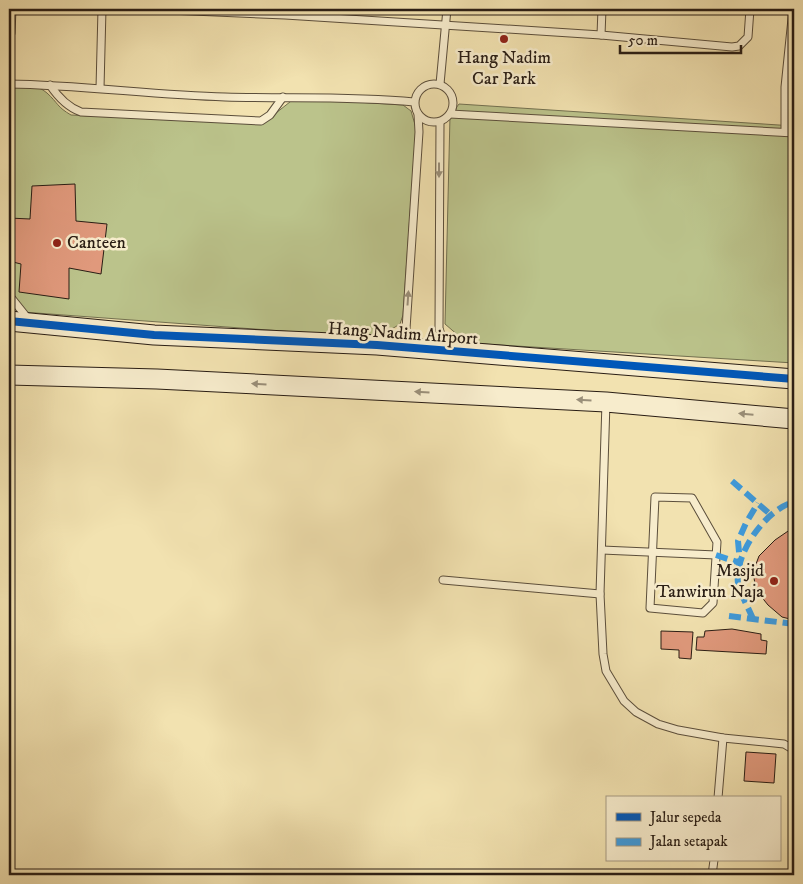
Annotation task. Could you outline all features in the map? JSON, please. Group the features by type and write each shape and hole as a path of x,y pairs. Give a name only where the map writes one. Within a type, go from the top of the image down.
{"street":[{"name":"Hang Nadim Airport","path":"9,322 154,335 377,345 794,379"},
{"path":"9,375 157,379 606,402 794,419"}],"lane":[{"path":"9,36 11,33 12,9"},
{"path":"100,88 102,9"},
{"path":"146,9 286,12 600,35 732,47 739,46 748,37 750,9"},
{"path":"440,84 447,9"},
{"path":"600,35 602,9"},
{"path":"785,132 785,87 793,12"},
{"path":"9,84 100,88 223,97 283,97 414,102"},
{"path":"377,345 402,336 405,332 419,132 418,114 414,102 418,90 428,84 440,84 450,91 454,103 450,114 440,122 428,121 418,114"},
{"path":"50,85 60,98 72,108 81,112 261,121 270,115 283,97"},
{"path":"450,114 794,133"},
{"path":"440,122 439,328 441,335 463,353"},
{"path":"9,295 32,324"},
{"path":"606,402 600,594 602,654 606,671 624,701 636,712 658,724 678,730 723,738 784,744 794,750"},
{"path":"655,497 692,498 718,542 716,555 713,603 703,613 650,608 655,497"},
{"path":"602,550 716,555"},
{"path":"443,580 600,594"},
{"path":"718,796 723,738"},
{"path":"712,875 714,862"}],"green space":[{"path":"9,83 29,85 43,90 71,115 262,124 295,98 403,105 411,111 416,128 403,315 400,324 377,338 9,311"},
{"path":"459,104 794,126 794,363 467,343 445,324 450,116"}],"building":[{"name":"Canteen","path":"75,184 76,221 107,224 101,274 69,268 69,299 19,292 21,264 9,261 9,218 30,219 32,186"},
{"name":"Masjid Tanwirun Naja","path":"794,527 794,620 782,617 768,605 756,590 753,572 759,556 775,540"},
{"path":"732,629 761,634 761,640 767,641 766,654 696,650 697,637 704,637 705,631"},
{"path":"661,631 693,632 691,659 679,658 679,650 661,649"},
{"path":"746,752 776,754 774,783 744,781"}],"marked path":[{"path":"732,481 771,515"},
{"path":"753,619 738,583 741,559 754,534 763,523 783,506 794,502"},
{"path":"716,555 740,563 738,541 758,503"},
{"path":"729,616 794,624"}],"cycle path":[{"path":"9,321 154,335 377,345 794,379"}],"place":[{"name":"Hang Nadim Car Park","path":"504,39"},
{"name":"Canteen","path":"57,243"},
{"name":"Masjid Tanwirun Naja","path":"774,581"}]}
